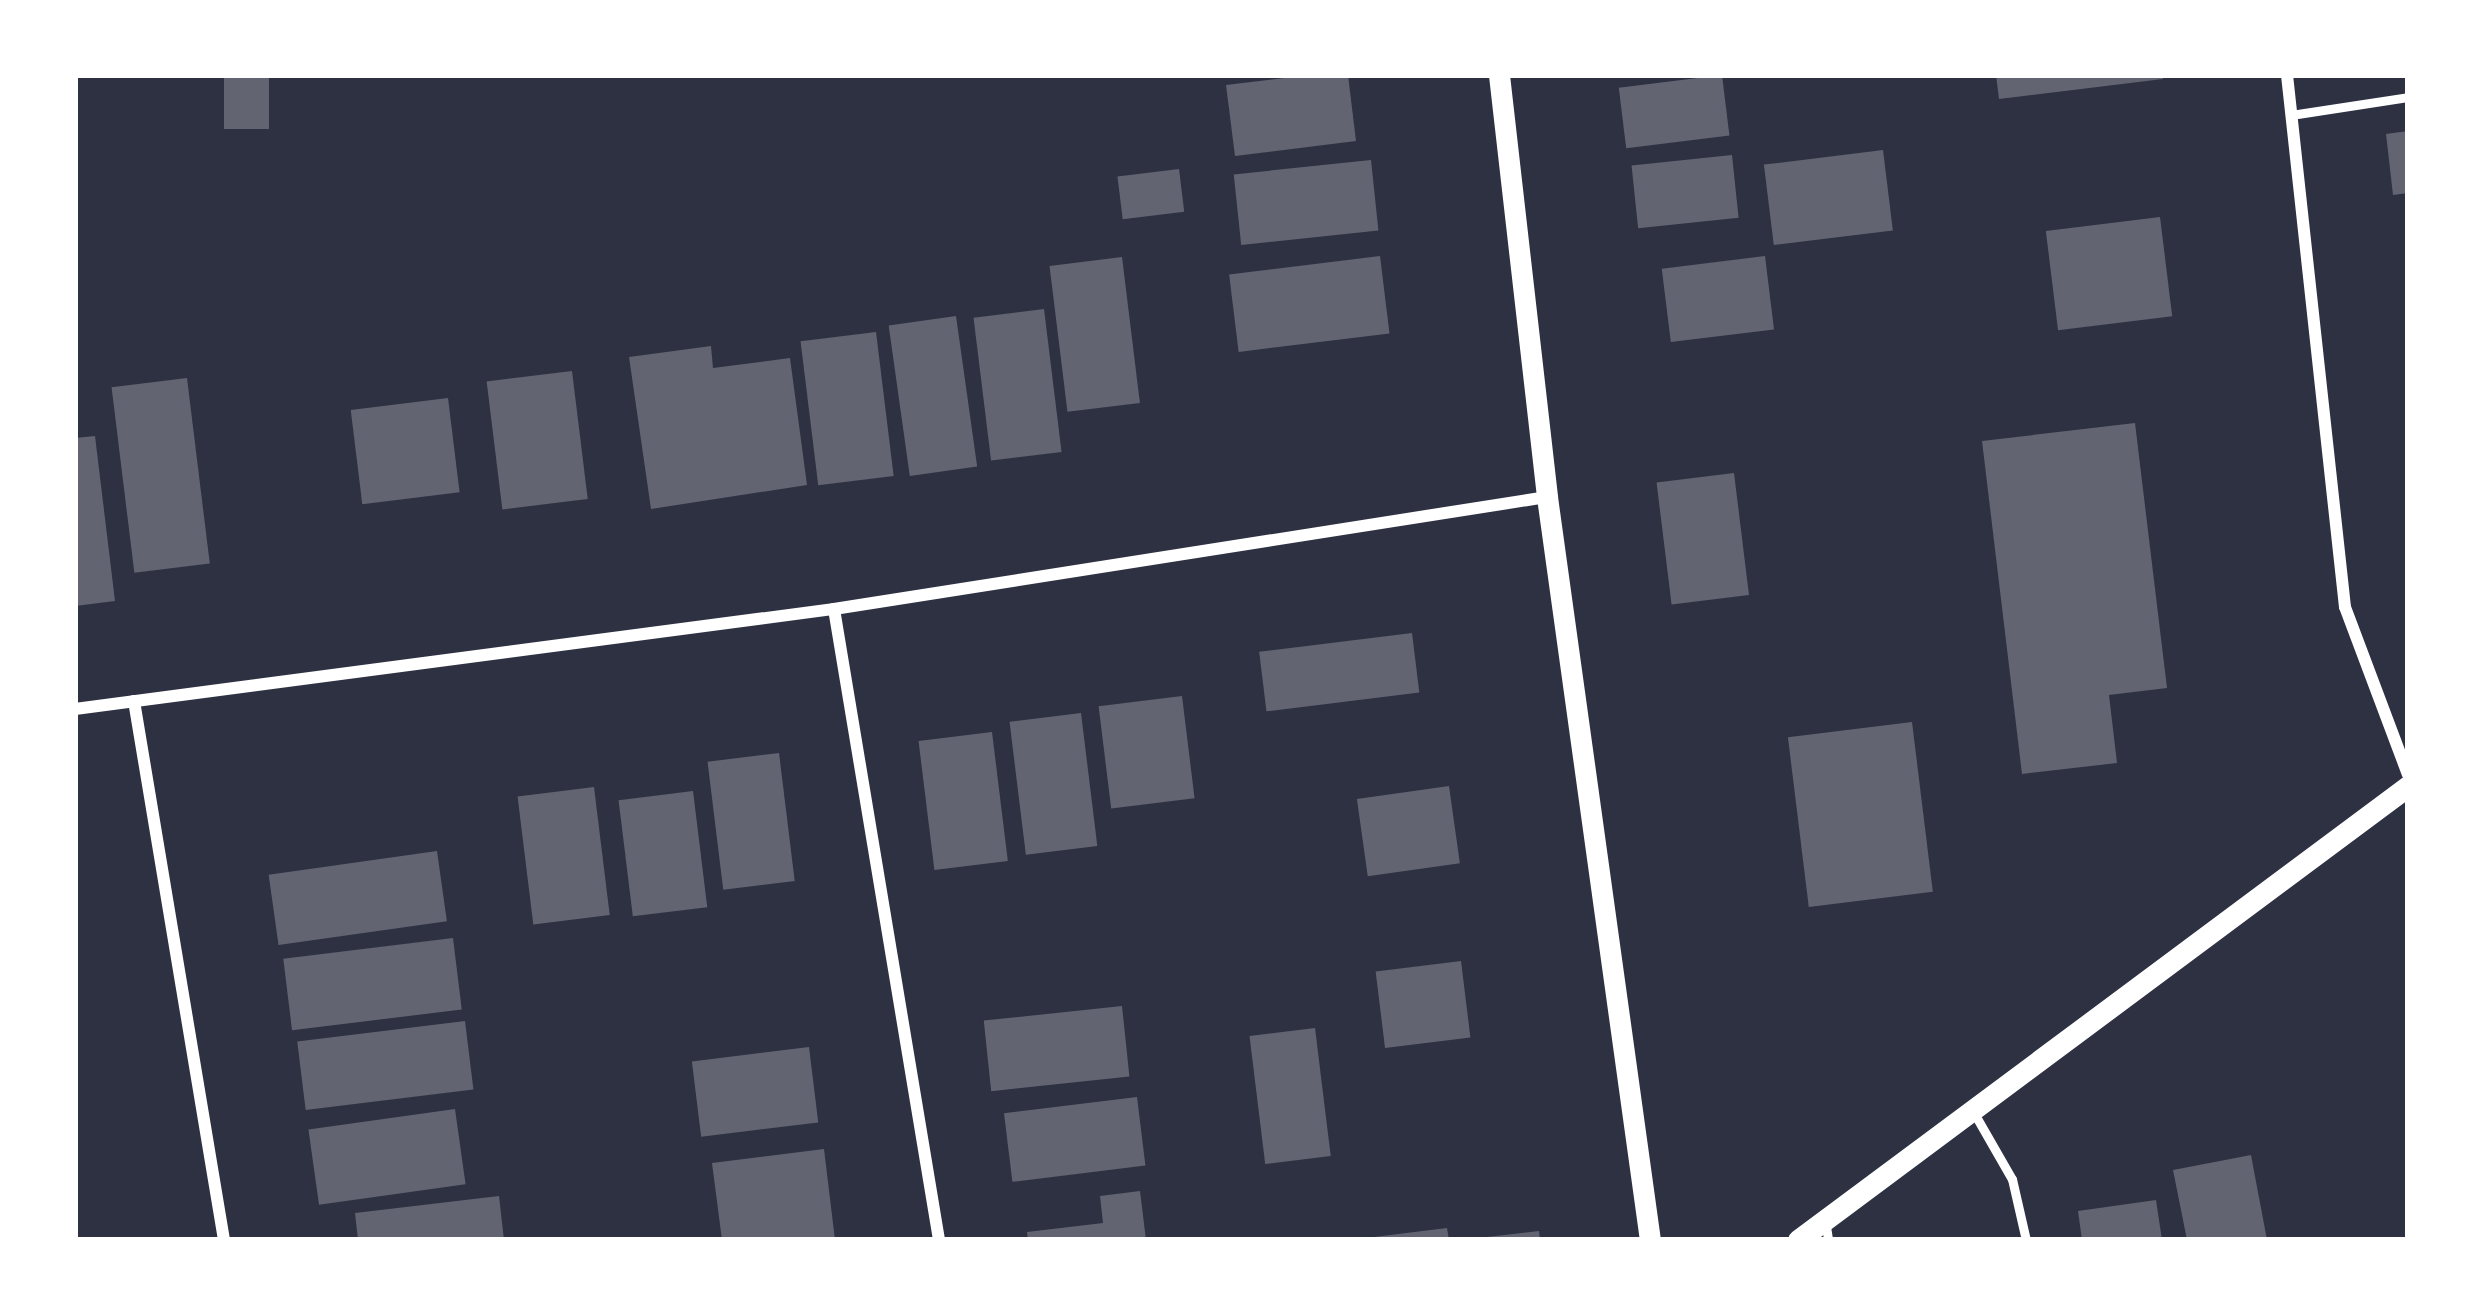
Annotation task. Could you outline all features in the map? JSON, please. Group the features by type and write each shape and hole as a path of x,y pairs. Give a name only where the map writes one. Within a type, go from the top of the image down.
{"street":[{"path":"1499,75 1547,497 1651,1240"},
{"path":"2287,75 2345,607 2408,776"},
{"path":"75,710 834,609 1547,497"},
{"path":"834,609 939,1240"},
{"path":"134,701 224,1240"},
{"path":"1798,1240 1826,1230 1972,1111 2408,786"}],"lane":[{"path":"2291,115 2408,98"},
{"path":"1972,1111 2012,1179 2026,1240"}],"building":[{"path":"224,75 269,75 269,129 224,129"},
{"path":"1348,75 1356,141 1235,156 1226,85"},
{"path":"1722,75 1729,136 1626,148 1619,88"},
{"path":"1996,75 2163,75 2163,79 1999,99"},
{"path":"2408,131 2408,193 2393,195 2386,134"},
{"path":"1883,150 1893,230 1774,245 1764,165"},
{"path":"1732,155 1739,218 1638,228 1632,166"},
{"path":"1371,160 1378,231 1241,245 1234,174"},
{"path":"1179,169 1184,212 1123,219 1117,177"},
{"path":"2160,217 2172,316 2058,330 2046,231"},
{"path":"1380,256 1390,333 1239,352 1229,275"},
{"path":"1765,256 1774,329 1671,342 1662,269"},
{"path":"1122,257 1140,403 1067,412 1050,266"},
{"path":"1044,309 1062,452 991,461 974,318"},
{"path":"956,316 977,467 910,476 889,325"},
{"path":"876,332 894,476 818,485 801,341"},
{"path":"711,346 713,368 790,358 807,485 651,509 629,357"},
{"path":"572,371 588,499 502,510 487,381"},
{"path":"187,378 210,564 134,573 112,387"},
{"path":"448,398 460,492 362,504 351,410"},
{"path":"2135,423 2167,688 2109,695 2117,763 2022,774 1982,441"},
{"path":"95,436 115,601 75,606 75,438"},
{"path":"1734,473 1749,595 1672,605 1657,483"},
{"path":"1412,633 1419,693 1266,711 1259,652"},
{"path":"1182,696 1195,798 1111,808 1099,706"},
{"path":"1081,713 1097,846 1026,855 1010,722"},
{"path":"1912,722 1933,892 1809,907 1788,737"},
{"path":"992,732 1008,861 934,870 919,741"},
{"path":"779,753 795,881 723,890 708,762"},
{"path":"1449,786 1460,863 1368,876 1357,799"},
{"path":"594,787 610,915 533,924 518,796"},
{"path":"693,791 707,907 633,916 619,800"},
{"path":"437,851 447,921 279,945 269,875"},
{"path":"453,938 462,1009 292,1030 283,959"},
{"path":"1461,961 1470,1037 1385,1048 1376,971"},
{"path":"1122,1006 1129,1077 991,1091 984,1021"},
{"path":"465,1021 473,1089 306,1110 297,1042"},
{"path":"1315,1028 1331,1156 1265,1164 1249,1036"},
{"path":"809,1047 818,1122 701,1137 692,1061"},
{"path":"1137,1097 1145,1165 1012,1182 1004,1113"},
{"path":"455,1109 466,1184 319,1205 308,1130"},
{"path":"824,1149 835,1240 722,1240 712,1163"},
{"path":"2251,1155 2267,1240 2187,1240 2173,1170"},
{"path":"1140,1191 1146,1240 1028,1240 1027,1232 1103,1223 1100,1196"},
{"path":"499,1196 504,1240 358,1240 355,1213"},
{"path":"2156,1200 2162,1240 2082,1240 2078,1211"},
{"path":"1447,1228 1449,1240 1374,1240 1374,1237"},
{"path":"1539,1231 1540,1240 1487,1240 1487,1237"}]}
